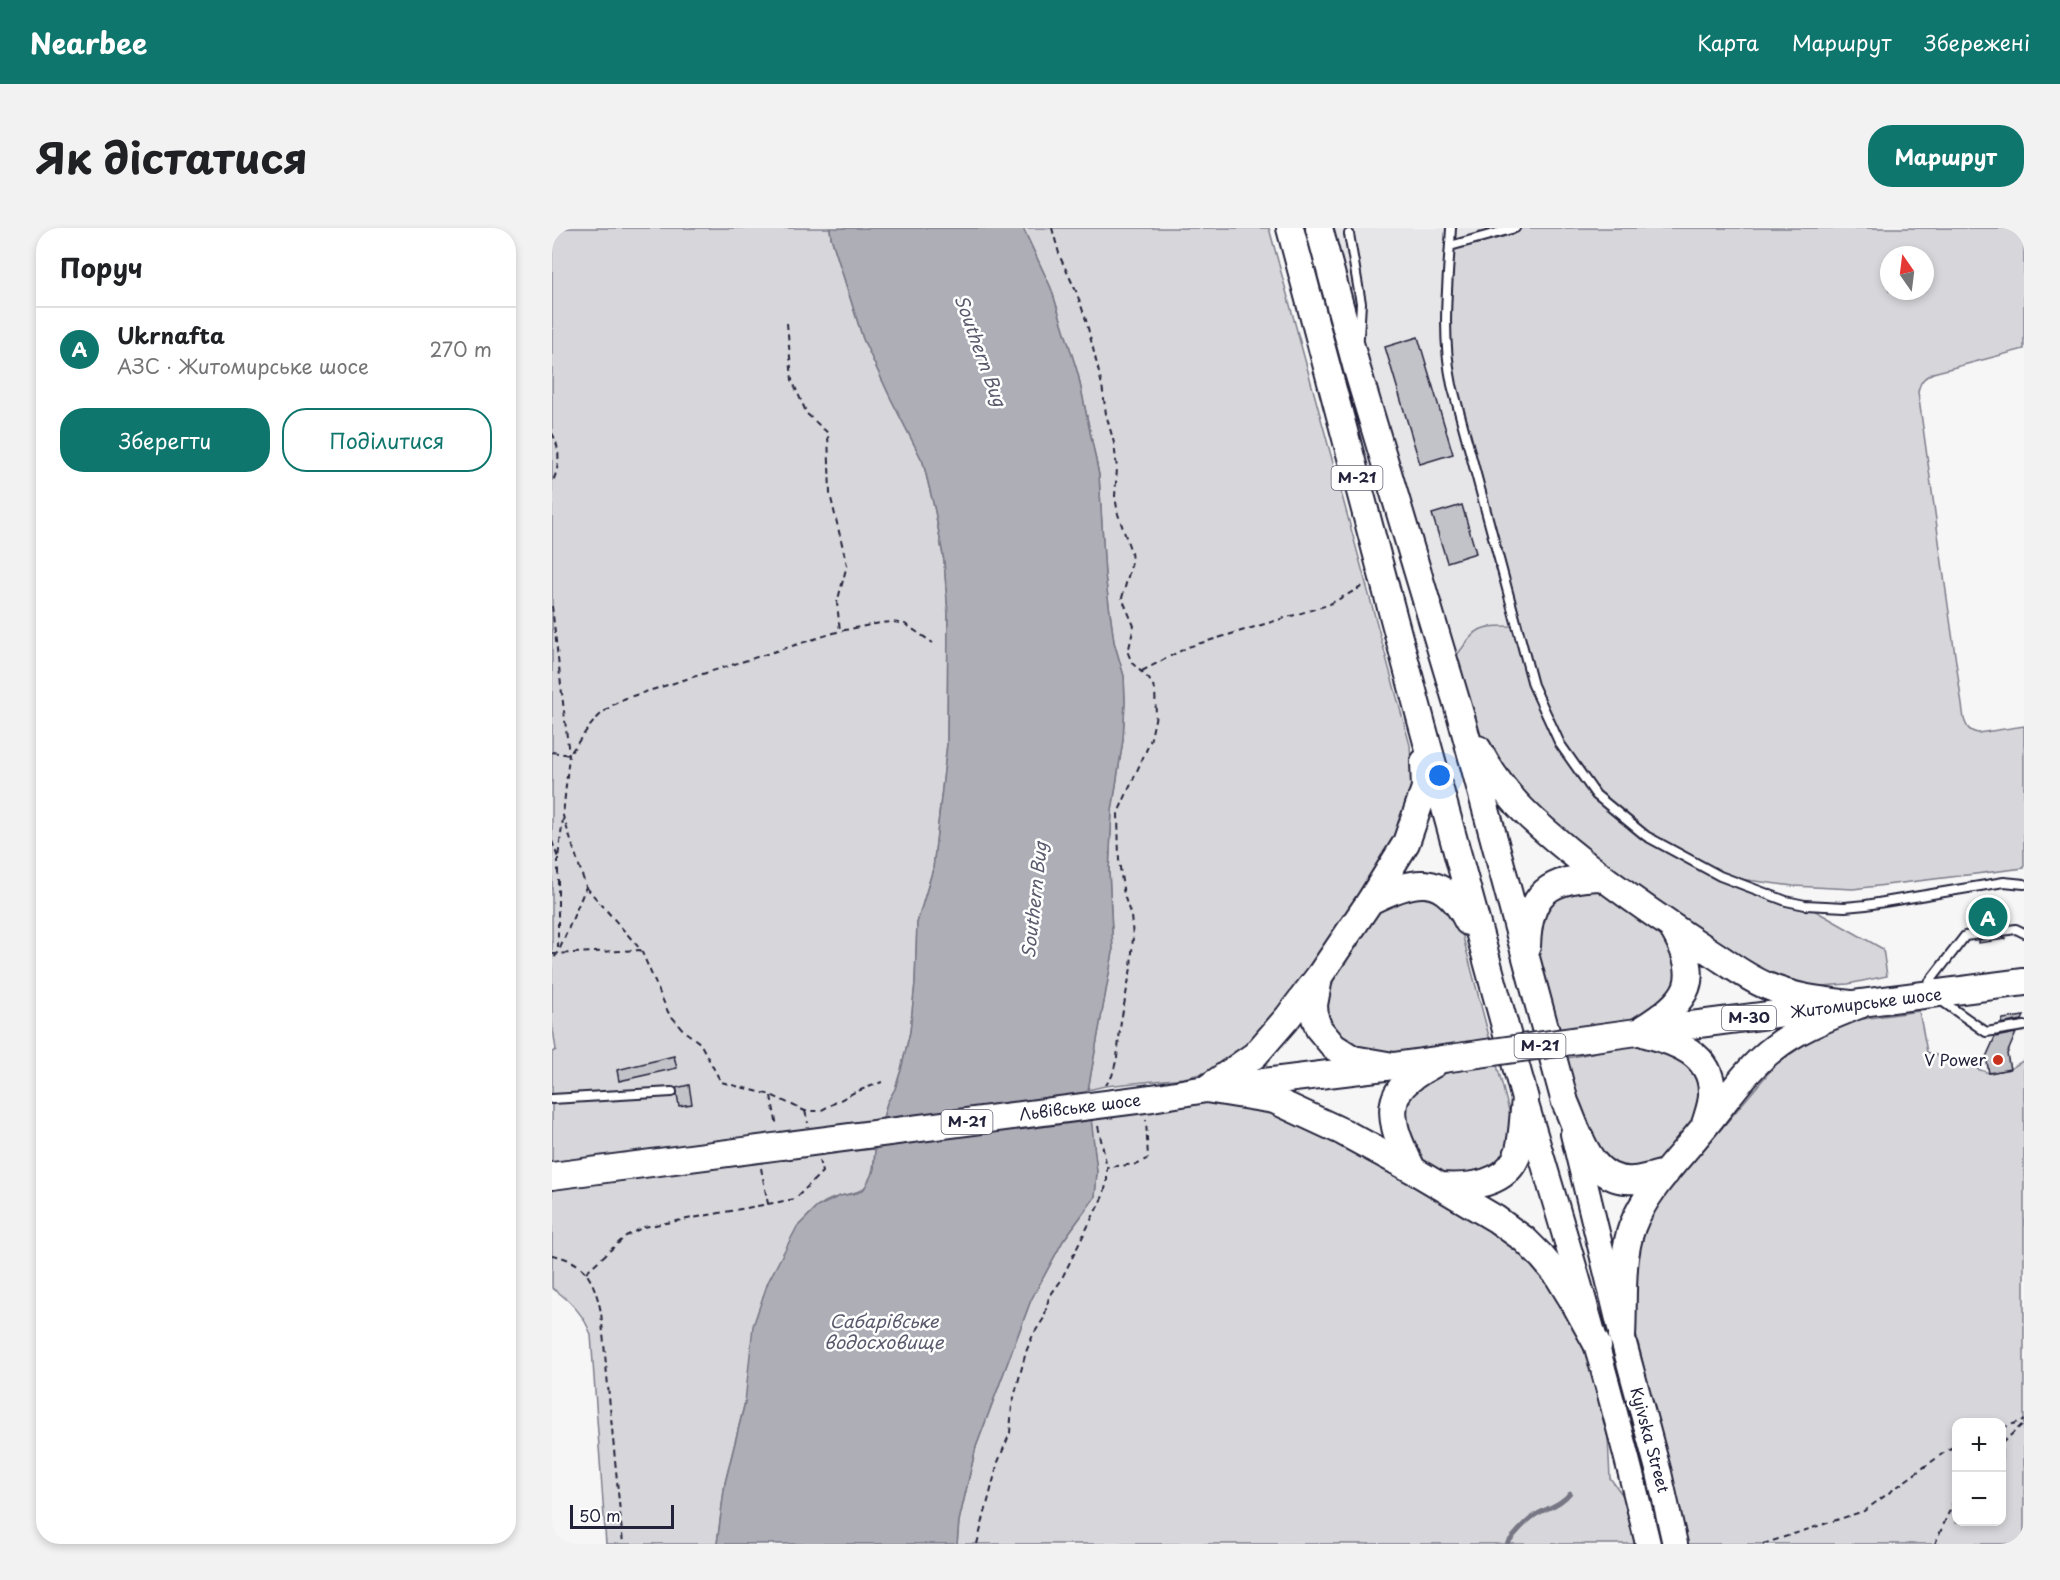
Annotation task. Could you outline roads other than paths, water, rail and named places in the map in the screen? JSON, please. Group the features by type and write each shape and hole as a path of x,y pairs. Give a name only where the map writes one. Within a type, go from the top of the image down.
{"highway":[{"name":"М-21","path":"1206,1089 1255,1055 1320,975 1406,843 1425,788 1423,728 1290,228"},
{"name":"М-21","path":"1319,228 1358,369 1461,717 1526,958 1565,1102 1589,1158 1605,1173 1621,1180 1631,1181 1666,1173 1704,1128 1712,1092 1706,1068 1690,1051 1672,1041 1637,1032 1443,1059 1393,1066"},
{"path":"1461,717 1488,769 1518,807 1600,876 1673,929 1742,974 1767,986 1797,997 1860,1005"},
{"path":"1423,728 1525,1099 1518,1153 1504,1172 1480,1185 1463,1188 1440,1186"},
{"path":"1526,958 1529,922 1541,895 1563,881 1600,876"},
{"path":"1370,901 1403,886 1427,884 1440,888 1452,895 1458,903 1486,959"},
{"path":"1637,1032 1666,1014 1677,1004 1688,985 1689,973 1686,957 1673,929"},
{"path":"1320,975 1314,1005 1315,1018 1326,1039 1353,1059 1393,1066"},
{"name":"Житомирське шосе","path":"1637,1032 2024,982"},
{"path":"1704,1128 1732,1092 1772,1050 1810,1026 1860,1005"},
{"path":"1413,1170 1400,1146 1394,1125 1394,1104 1401,1087 1414,1076 1443,1059"},
{"name":"Львівське шосе","path":"552,1176 781,1146 1149,1104 1206,1089 1393,1066"},
{"path":"1206,1089 1274,1100 1343,1132 1496,1219 1524,1240 1558,1276 1598,1346"},
{"path":"1622,1336 1625,1264 1632,1228 1651,1191 1666,1173"}],"main road":[{"name":"Kyivska Street","path":"1525,1099 1598,1346 1633,1476 1648,1544"},
{"name":"Kyivska Street","path":"1565,1102 1675,1544"}],"lane":[{"path":"1451,228 1445,330 1448,367 1455,396 1533,685 1560,744 1596,795 1646,836 1720,876 1786,901 1805,905 1845,907 2004,882 2024,884"},
{"path":"1450,246 1515,228"},
{"path":"1349,234 1360,303 1358,369"},
{"path":"2024,933 2016,929 1965,936 1926,996 1986,1032 2024,1026"},
{"path":"552,1099 672,1092"}],"water":[{"path":"830,228 1023,228 1051,288 1078,374 1099,475 1105,575 1114,642 1124,676 1123,740 1112,811 1109,871 1113,952 1088,1090 1097,1172 1095,1197 1063,1241 1031,1300 976,1447 959,1521 957,1544 717,1544 725,1483 745,1402 753,1326 768,1282 797,1227 817,1207 840,1196 857,1193 864,1189 874,1170 875,1149 882,1122 887,1103 895,1089 901,1070 910,1032 915,983 917,923 933,869 947,744 948,614 944,561 935,511 923,462 863,339"}],"waterway":[{"path":"1507,1544 1530,1519 1558,1503 1570,1493"}],"place":[{"name":"Ukrnafta","path":"1988,917"},
{"name":"V Power","path":"1998,1060"}],"water label":[{"name":"Southern Bug","path":"980,351"},
{"name":"Southern Bug","path":"1035,900"},
{"name":"Сабарівське водосховище","path":"884,1332"}]}
